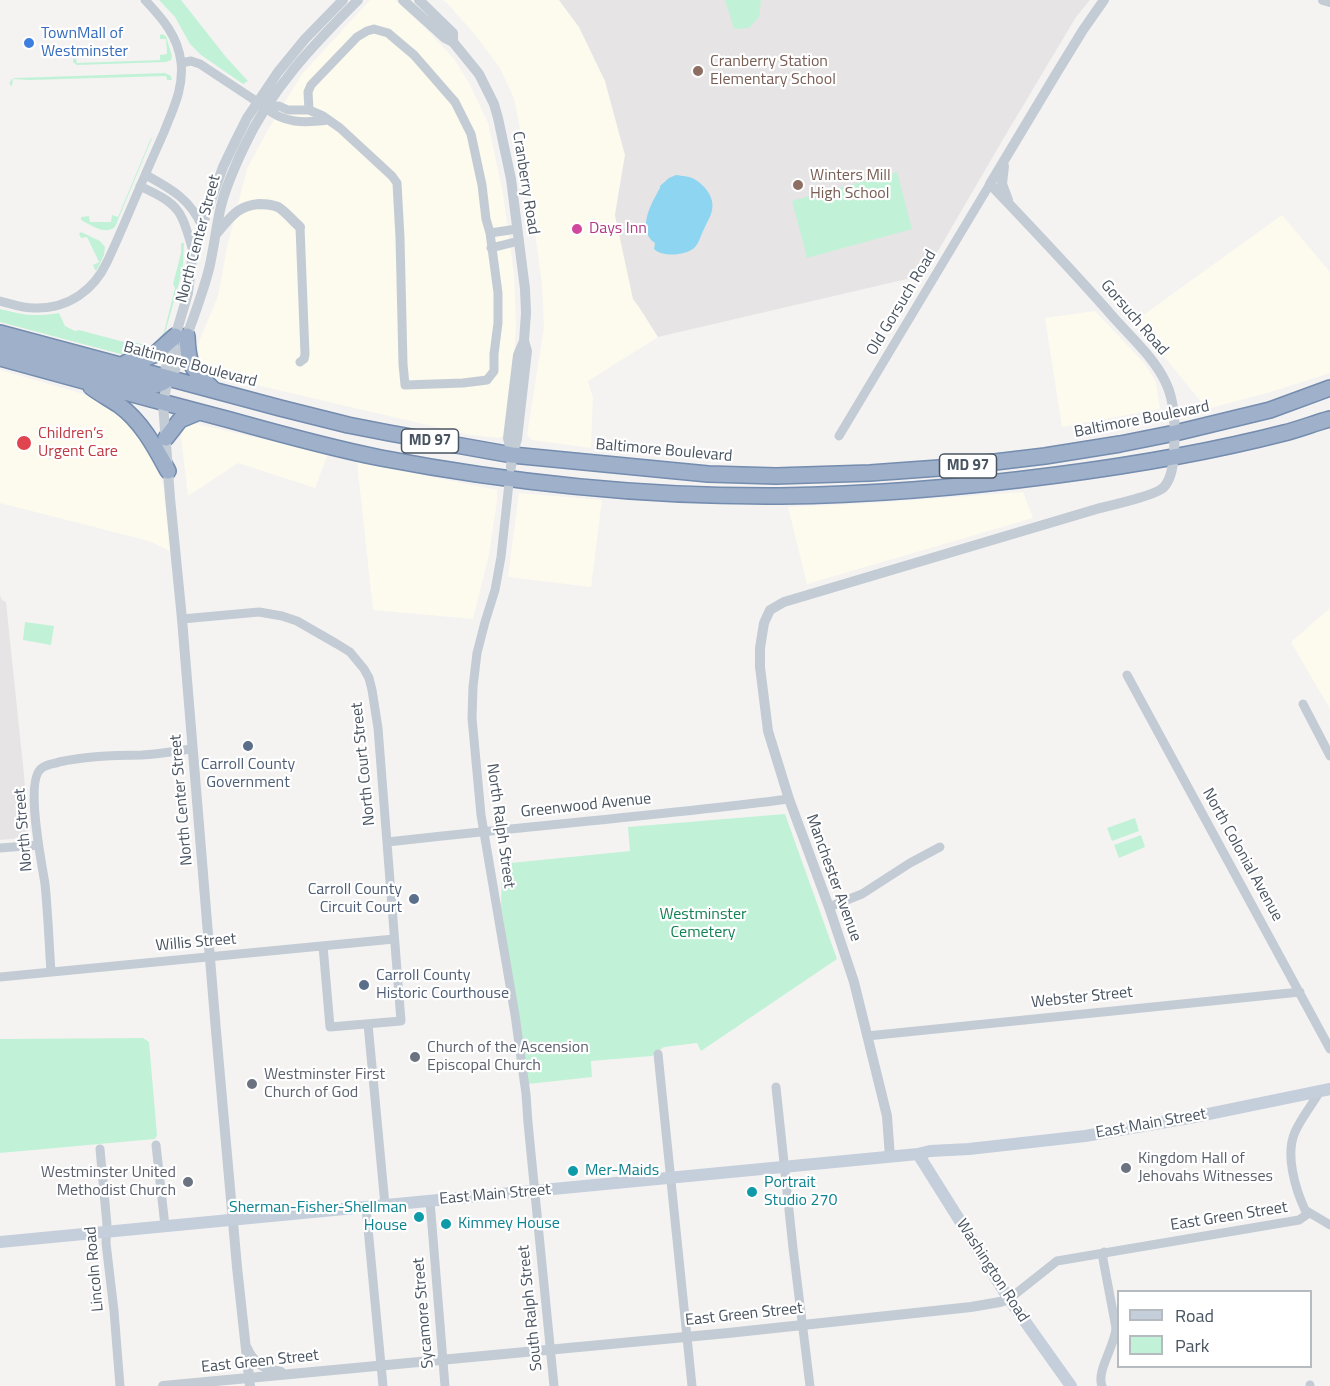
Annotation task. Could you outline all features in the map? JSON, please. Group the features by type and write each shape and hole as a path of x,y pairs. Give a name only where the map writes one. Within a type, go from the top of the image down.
{"highway":[{"name":"Baltimore Boulevard","path":"0,333 348,425 441,443 567,486 632,491 732,496 817,495 966,486 1096,470 1210,450 1281,434 1330,419"},
{"path":"120,366 133,359 144,359 154,355 181,336 193,368 214,390"},
{"path":"0,346 139,384 159,385 168,379"},
{"name":"Baltimore Boulevard","path":"0,358 288,436 377,457 511,467 776,476 923,470 990,464 1120,444 1270,410 1330,388"},
{"path":"84,381 118,405 144,431 168,471"},
{"path":"166,438 180,420 199,412"}],"main road":[{"name":"East Main Street","path":"0,1242 918,1154 940,1157 955,1155 969,1149 1085,1136 1325,1090"},
{"name":"Washington Road","path":"918,1154 1009,1299 1071,1386"}],"street":[{"path":"0,301 37,308 69,301 84,293 97,280 106,266 146,175 181,85 181,63 170,28 145,0"},
{"name":"North Center Street","path":"181,336 209,270 223,201 261,105 282,66 343,0"},
{"name":"North Center Street","path":"249,1382 163,403 168,379 174,373 193,251 229,155 247,118 316,42 358,0"},
{"name":"Cranberry Road","path":"403,0 445,38 453,42 479,74 494,104 498,118 511,179 526,313 524,341 527,351 517,439 511,467"},
{"name":"Cranberry Road","path":"419,0 453,33 453,42"},
{"path":"990,184 1083,30 1104,0"},
{"path":"1323,0 1330,2"},
{"path":"261,105 318,113 340,128 395,180 398,187 405,385 487,380 494,371 498,293 476,152 466,122 455,102 414,55 388,33 374,29 357,37 309,89 309,110"},
{"path":"181,63 191,61 200,64 273,115 284,119 311,122 328,120"},
{"path":"1006,157 1002,184 1011,205"},
{"path":"146,175 179,195 196,213 202,226 209,270"},
{"name":"Gorsuch Road","path":"770,610 784,602 1150,495 1167,483 1173,456 1175,417 1166,382 1150,358 1063,260 990,184"},
{"name":"Old Gorsuch Road","path":"838,436 990,184"},
{"path":"140,186 165,200 177,210 187,229 193,251"},
{"path":"215,235 242,207 261,204 278,207 300,226 305,354 304,359 300,362"},
{"path":"490,233 517,229"},
{"path":"491,248 519,241"},
{"name":"North Ralph Street","path":"511,467 495,590 477,653 472,718 481,815 526,1094 534,1191"},
{"name":"Manchester Avenue","path":"770,610 761,633 760,667 768,731 789,799 854,982 888,1124 890,1157"},
{"name":"North Court Street","path":"182,619 259,612 282,616 326,636 350,652 369,678 376,712 401,1021 368,1024"},
{"name":"North Colonial Avenue","path":"1127,675 1330,1049"},
{"path":"1303,704 1330,756"},
{"name":"North Street","path":"51,972 45,885 38,845 34,784 37,773 43,767 73,759 192,749"},
{"name":"Greenwood Avenue","path":"387,842 789,799"},
{"path":"0,848 38,845"},
{"path":"829,907 862,894 940,847"},
{"name":"Willis Street","path":"0,977 394,939"},
{"path":"323,946 330,1027 368,1024 386,1204"},
{"name":"Webster Street","path":"867,1036 1300,992"},
{"path":"658,1054 692,1386"},
{"path":"776,1087 810,1386"},
{"path":"1325,1090 1295,1131 1291,1145 1291,1164 1305,1210 1330,1225"},
{"path":"156,1145 165,1226"},
{"name":"Lincoln Road","path":"100,1149 106,1243 120,1386"},
{"name":"South Ralph Street","path":"534,1191 554,1386"},
{"name":"Sycamore Street","path":"430,1201 445,1386"},
{"path":"366,1207 383,1386"},
{"name":"East Green Street","path":"163,1386 249,1382 302,1372 971,1307 1009,1299 1057,1261 1299,1220 1309,1214"},
{"path":"1102,1386 1100,1377 1115,1338 1116,1328 1103,1258 1104,1252"},
{"path":"244,1342 251,1357 261,1365 271,1370 302,1372"}],"shaded area":[{"path":"370,0 395,0 425,28 454,59 469,83 488,123 503,194 514,274 516,327 509,421 505,435 500,438 470,435 218,376 205,370 199,359 198,344 218,296 227,247 247,169 302,74"},
{"path":"443,0 559,0 579,27 605,81 625,155 615,215 633,299 658,337 588,381 593,398 591,448 532,440 527,435 544,328 542,284 522,139 514,98 500,68 476,36"},
{"name":"Winters Mill High School","path":"559,0 1090,0 1076,17 924,275 658,337 633,299 615,215 625,155 605,81 579,27"},
{"path":"1282,215 1330,272 1330,373 1207,409 1135,321"},
{"path":"1095,311 1145,364 1156,382 1160,409 1062,427 1045,318"},
{"path":"0,370 101,399 120,409 150,445 160,473 174,533 174,553 149,541 0,503"},
{"path":"192,423 328,454 315,488 238,463 188,496 181,437 186,425"},
{"path":"357,462 497,490 489,554 473,619 373,610"},
{"path":"1023,492 1033,518 807,584 788,507 873,503"},
{"path":"519,493 602,500 591,587 508,577"},
{"path":"0,595 6,602 28,830 21,838 0,840"},
{"path":"1330,608 1330,709 1291,642"}],"green space":[{"path":"159,0 181,0 248,81 243,84 201,55 190,44 175,17"},
{"path":"725,0 761,0 759,17 749,28 734,29"},
{"path":"162,34 166,36 172,56 171,60 166,62 77,65 73,62 76,58 77,63 160,60 160,55 167,54 166,39 160,39"},
{"path":"165,73 171,76 172,80 167,80 166,76 13,79 12,86 10,85 11,80 14,78"},
{"path":"151,138 115,227 103,230 81,220 81,217 89,216 90,222 111,222 112,215 118,217"},
{"path":"897,172 912,229 807,258 792,201"},
{"path":"81,232 100,241 105,247 97,270 93,265 99,262 87,237 81,238 79,234"},
{"path":"181,243 184,243 183,269 164,336 151,350 128,356 0,322 0,309 29,315 59,313 65,326 75,331 152,347 164,332 175,288 173,284 181,253"},
{"path":"25,622 54,626 51,645 23,640"},
{"name":"Westminster Cemetery","path":"785,814 837,959 701,1051 697,1043 664,1047 652,1056 591,1061 592,1077 528,1084 501,905 501,864 630,851 628,827"},
{"path":"1135,818 1139,831 1112,841 1107,828"},
{"path":"1141,835 1145,847 1119,858 1114,845"},
{"path":"143,1038 149,1042 157,1135 155,1139 0,1153 0,1039"}],"water":[{"path":"676,175 692,178 702,185 711,196 713,205 710,217 696,246 685,253 668,254 654,249 655,243 649,238 646,224 649,209 660,186"}],"place":[{"name":"TownMall of Westminster","path":"29,43"},
{"name":"Cranberry Station Elementary School","path":"698,71"},
{"name":"Winters Mill High School","path":"798,185"},
{"name":"Days Inn","path":"577,229"},
{"name":"Children’s Urgent Care","path":"24,443"},
{"name":"Carroll County Government","path":"248,746"},
{"name":"Carroll County Circuit Court","path":"414,899"},
{"name":"Carroll County Historic Courthouse","path":"364,985"},
{"name":"Church of the Ascension Episcopal Church","path":"415,1057"},
{"name":"Westminster First Church of God","path":"252,1084"},
{"name":"Kingdom Hall of Jehovahs Witnesses","path":"1126,1168"},
{"name":"Mer-Maids","path":"573,1171"},
{"name":"Westminster United Methodist Church","path":"188,1182"},
{"name":"Portrait Studio 270","path":"752,1192"},
{"name":"Sherman-Fisher-Shellman House","path":"419,1217"},
{"name":"Kimmey House","path":"446,1224"}]}
